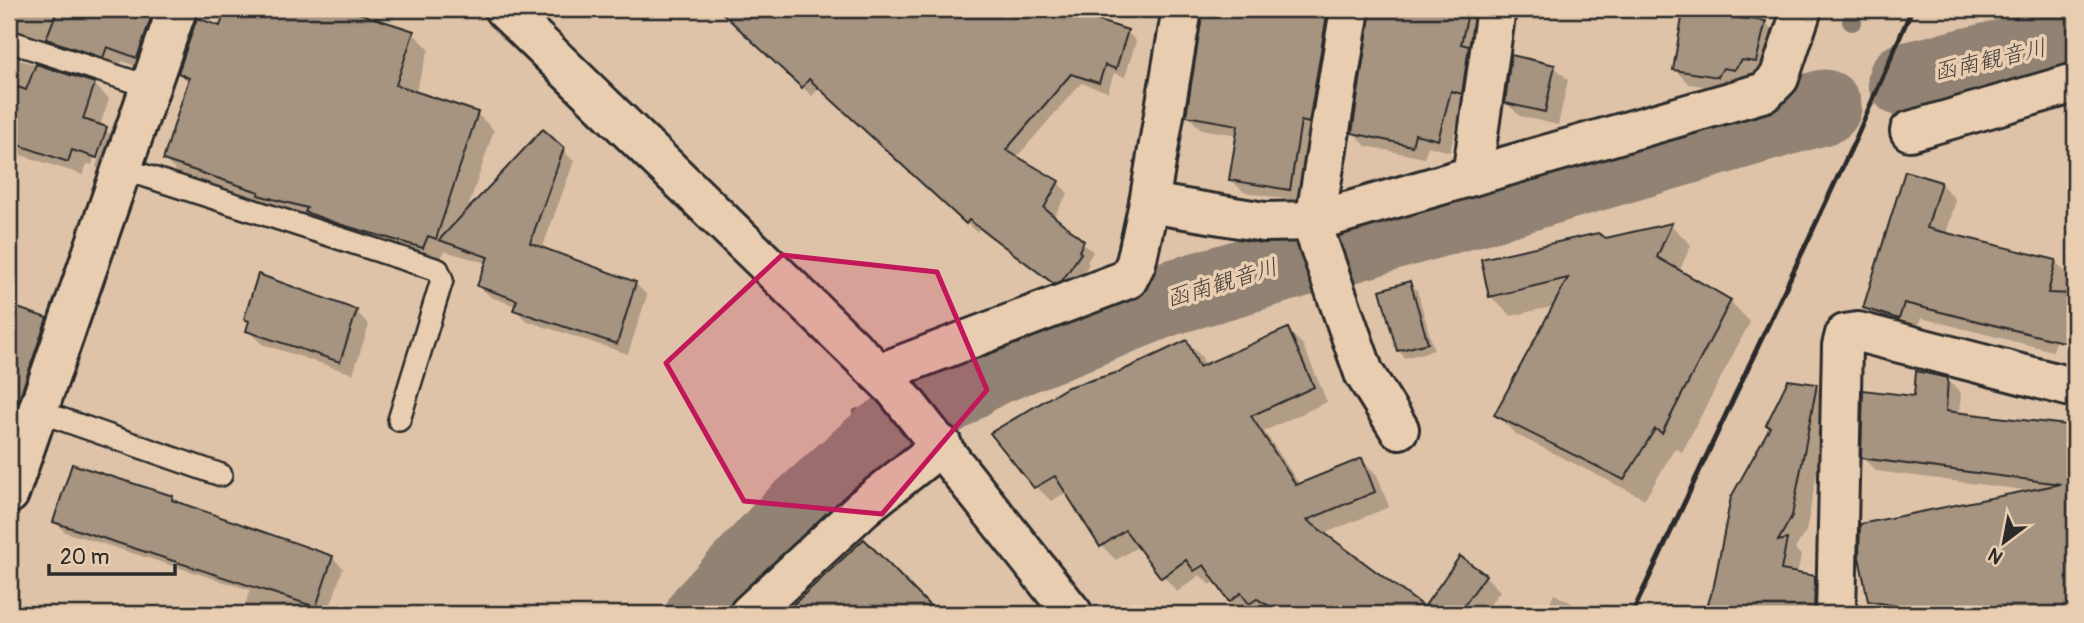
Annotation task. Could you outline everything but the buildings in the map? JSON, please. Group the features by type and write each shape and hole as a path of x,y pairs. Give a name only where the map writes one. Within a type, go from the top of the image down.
{"street":[{"path":"9,494 177,9"},
{"path":"504,9 887,381 939,442 1021,552 1073,614"},
{"path":"887,381 1128,279 1136,263 1149,203 1182,9"},
{"path":"1350,9 1316,229 1334,291 1364,373 1399,429"},
{"path":"1472,176 1496,9"},
{"path":"1149,203 1316,229 1472,176 1765,92 1779,78 1802,9"},
{"path":"1910,131 2075,83"},
{"path":"1843,613 1842,346 1845,334 1858,332 2075,388"},
{"path":"749,614 864,507 939,442"}],"lane":[{"path":"9,41 150,87"},
{"path":"121,168 438,270 442,280 398,420"},
{"path":"37,411 220,475"}],"highlighted area":[{"path":"782,255 937,272 987,390 882,514 744,501 666,363"}],"waterway":[{"name":"函南観音川","path":"1905,80 2075,40"},
{"name":"函南観音川","path":"703,614 791,519 882,438 986,371 1166,299 1824,107"},
{"path":"858,414 882,438"}],"railway":[{"path":"1632,614 1857,136 1912,9"}]}
